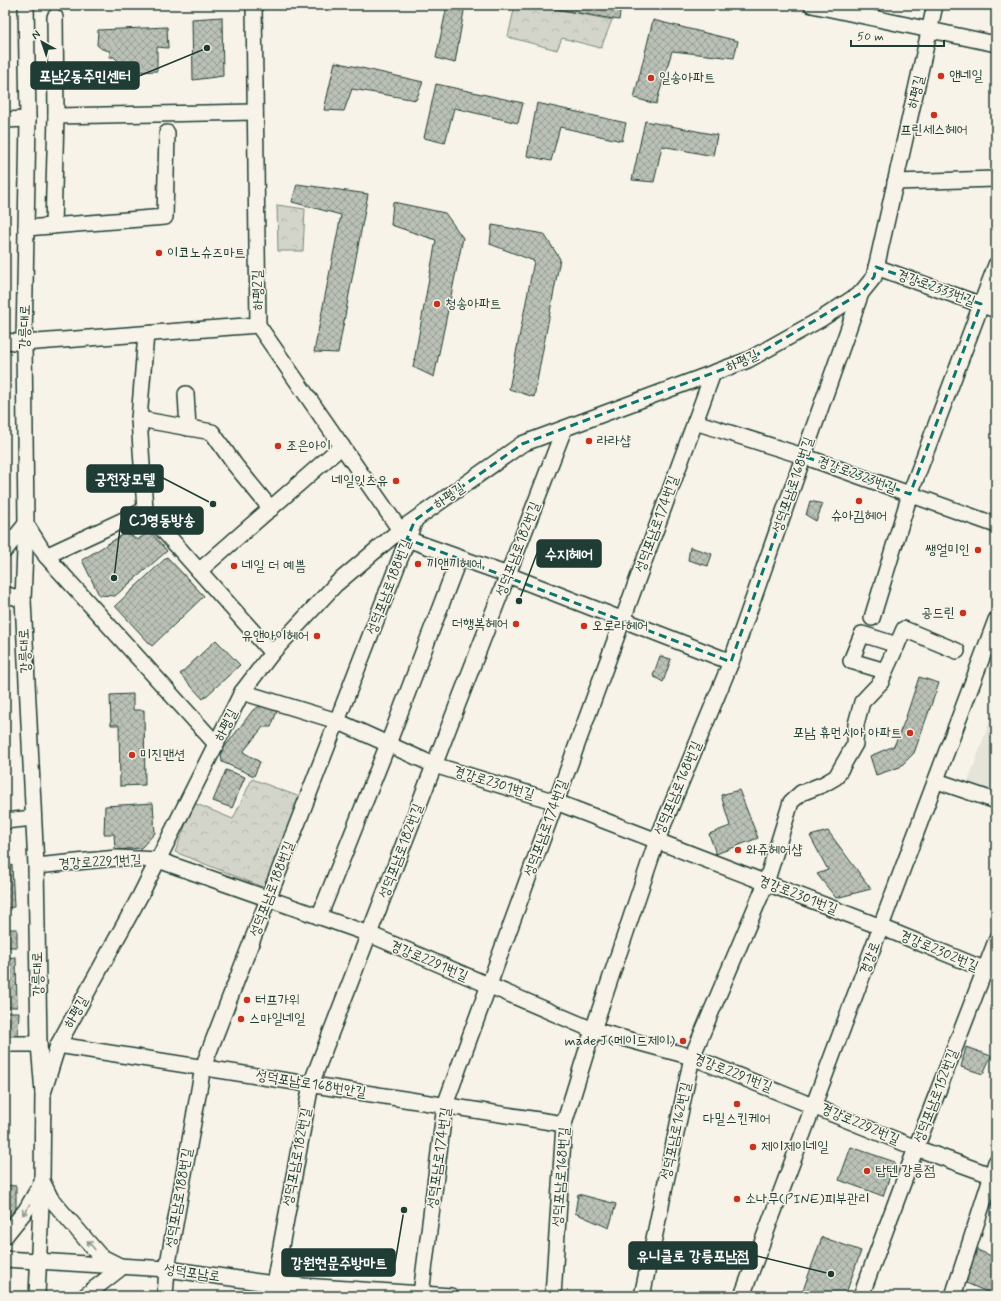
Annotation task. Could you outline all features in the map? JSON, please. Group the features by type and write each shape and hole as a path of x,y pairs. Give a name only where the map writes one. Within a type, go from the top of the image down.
{"street":[{"name":"강릉대로","path":"26,5 28,119 24,343 26,524 23,600 36,866 39,1044 43,1093 42,1182 37,1296"},
{"name":"하평2길","path":"254,5 258,325 404,534"},
{"path":"812,5 996,44"},
{"name":"하평길","path":"43,1093 58,1045 158,860 242,692 272,653 336,584 404,534 415,520 522,444 748,360 821,319 861,293 874,277 935,5"},
{"path":"53,226 56,116 55,17"},
{"path":"56,116 255,112"},
{"path":"5,120 28,119"},
{"path":"26,228 165,217 167,133"},
{"path":"896,182 996,179"},
{"path":"872,618 910,494 996,265"},
{"name":"경강로2333번길","path":"876,267 996,310"},
{"name":"성덕포남로168번길","path":"553,1296 564,1124 593,1030 657,840 731,662 861,293"},
{"path":"5,341 24,343 258,325"},
{"path":"146,334 140,419 145,510 272,653"},
{"name":"성덕포남로174번길","path":"422,1294 445,1105 713,373"},
{"path":"186,394 188,428"},
{"path":"140,419 212,432 235,465 271,509"},
{"name":"경강로2323번길","path":"695,422 803,456 996,525"},
{"name":"성덕포남로182번길","path":"274,1290 311,1084 564,429"},
{"path":"199,571 342,446"},
{"path":"46,556 145,510"},
{"path":"5,550 26,524 46,556 216,744"},
{"path":"404,534 459,558 508,575 622,621 731,662"},
{"name":"성덕포남로188번길","path":"164,1296 167,1269 203,1067 337,721 404,534"},
{"path":"318,917 388,744 459,558"},
{"path":"5,594 23,600"},
{"name":"경강로","path":"742,1296 882,927 996,620"},
{"name":"성덕포남로162번길","path":"642,1296 692,1057 766,883 791,802 801,793 824,784 836,777 855,744 856,724 862,702 881,682 904,629 957,651"},
{"path":"885,671 851,661 862,634 897,645"},
{"name":"경강로2301번길","path":"242,692 337,721 434,765 556,802 882,927"},
{"path":"936,781 996,801"},
{"path":"5,821 33,818"},
{"name":"경강로2291번길","path":"36,866 117,858 158,860 369,934 593,1030 692,1057 814,1105"},
{"name":"경강로2302번길","path":"882,927 990,972"},
{"name":"성덕포남로152번길","path":"861,1296 916,1148 990,972 996,941"},
{"path":"5,1044 39,1044"},
{"name":"성덕포남로168번안길","path":"58,1045 564,1124"},
{"name":"경강로2292번길","path":"814,1105 916,1148 994,1172"},
{"path":"953,1296 994,1172"},
{"path":"5,1236 26,1210 42,1182"},
{"path":"42,1182 51,1199 100,1256 122,1267 85,1296"},
{"name":"성덕포남로","path":"5,1259 167,1269 274,1290 451,1296"}],"highlighted area":[{"path":"876,267 981,304 910,494 803,456 731,662 407,539 415,520 522,444 748,360 861,293 874,277"}],"shaded area":[{"path":"996,704 996,795 967,784"}],"green space":[{"path":"515,5 536,5 612,20 601,48 562,38 557,50 508,37"},
{"path":"277,205 305,209 303,251 278,251"},
{"path":"252,779 300,797 265,888 175,852 194,803 233,819"}],"building":[{"path":"445,5 465,5 455,63 436,58 447,6"},
{"path":"532,5 621,5 619,20"},
{"path":"222,17 223,76 193,80 192,19"},
{"name":"일송아파트","path":"653,20 738,41 734,58 672,51 656,104 634,98"},
{"path":"167,27 168,48 157,47 157,71 132,72 121,68 120,63 114,57 109,57 110,51 102,49 97,45 98,30"},
{"path":"335,62 423,82 416,100 352,89 344,111 324,110"},
{"path":"436,84 523,103 518,123 454,108 445,143 424,138"},
{"path":"537,103 626,123 622,141 560,127 551,161 527,156"},
{"name":"일송아파트","path":"645,121 717,135 713,156 662,146 654,182 632,180"},
{"path":"297,184 368,194 338,353 314,352 341,215 292,202"},
{"name":"청송아파트","path":"393,202 445,213 463,238 434,377 413,367 436,240 391,225"},
{"name":"청송아파트","path":"492,225 544,234 560,259 534,397 509,389 534,261 490,244"},
{"path":"810,501 823,504 816,521 806,515"},
{"path":"150,531 167,551 115,596 99,595 82,560 127,532 137,540"},
{"path":"690,547 712,554 708,566 688,560"},
{"path":"167,557 204,596 152,646 115,606"},
{"path":"216,640 240,665 203,699 180,674"},
{"path":"660,656 671,659 663,682 653,676"},
{"name":"포남 휴먼시아 아파트","path":"919,677 939,683 914,753 900,767 876,775 870,756 894,746 905,720"},
{"name":"미진맨션","path":"133,694 133,710 144,710 145,785 120,786 119,725 111,725 110,695"},
{"path":"262,705 277,711 271,727 263,727 243,752 260,762 254,776 222,762 221,752 253,710"},
{"path":"226,770 245,777 232,808 213,801"},
{"path":"739,790 758,838 716,854 709,834 730,826 721,795"},
{"path":"153,803 155,833 141,848 115,850 114,834 104,834 105,806"},
{"path":"828,831 871,889 836,898 817,874 828,870 810,836"},
{"path":"12,865 14,907 5,908 5,866"},
{"path":"5,929 17,929 17,947 5,947"},
{"path":"16,957 17,1007 5,1007 5,958"},
{"path":"5,1012 19,1012 18,1037 5,1037"},
{"path":"966,1047 991,1056 983,1074 961,1067"},
{"name":"탑텐 강릉점","path":"851,1147 895,1162 883,1196 839,1180"},
{"path":"5,1185 16,1186 16,1210 5,1221"},
{"path":"578,1194 616,1204 609,1228 575,1213"},
{"path":"822,1237 861,1251 845,1296 801,1296"},
{"path":"973,1248 996,1258 996,1286 992,1294 959,1280"}],"place":[{"name":"포남2동주민센터","path":"207,48"},
{"name":"앤네일","path":"941,76"},
{"name":"일송아파트","path":"651,78"},
{"name":"프린세스헤어","path":"934,115"},
{"name":"이코노슈즈마트","path":"159,253"},
{"name":"청송아파트","path":"437,304"},
{"name":"라라샵","path":"589,441"},
{"name":"조은아이","path":"278,446"},
{"name":"네일잇츠유","path":"396,481"},
{"name":"슈아김헤어","path":"859,501"},
{"name":"궁전장모텔","path":"213,504"},
{"name":"쌩얼미인","path":"978,550"},
{"name":"끼앤끼헤어","path":"418,564"},
{"name":"네일 더 예쁨","path":"234,566"},
{"name":"CJ영동방송","path":"114,578"},
{"name":"수지헤어","path":"519,601"},
{"name":"공드린","path":"963,613"},
{"name":"더행복헤어","path":"516,624"},
{"name":"오로라헤어","path":"584,626"},
{"name":"유앤아이헤어","path":"317,636"},
{"name":"포남 휴먼시아 아파트","path":"910,733"},
{"name":"미진맨션","path":"132,755"},
{"name":"와쥬헤어샵","path":"738,850"},
{"name":"터프가위","path":"247,1000"},
{"name":"스마일네일","path":"241,1019"},
{"name":"made J(메이드제이)","path":"683,1041"},
{"name":"다밀스킨케어","path":"737,1104"},
{"name":"제이제이네일","path":"753,1147"},
{"name":"탑텐 강릉점","path":"867,1171"},
{"name":"소나무(PINE)피부관리","path":"737,1199"},
{"name":"강원현문주방마트","path":"404,1210"},
{"name":"유니클로 강릉포남점","path":"831,1274"}]}
